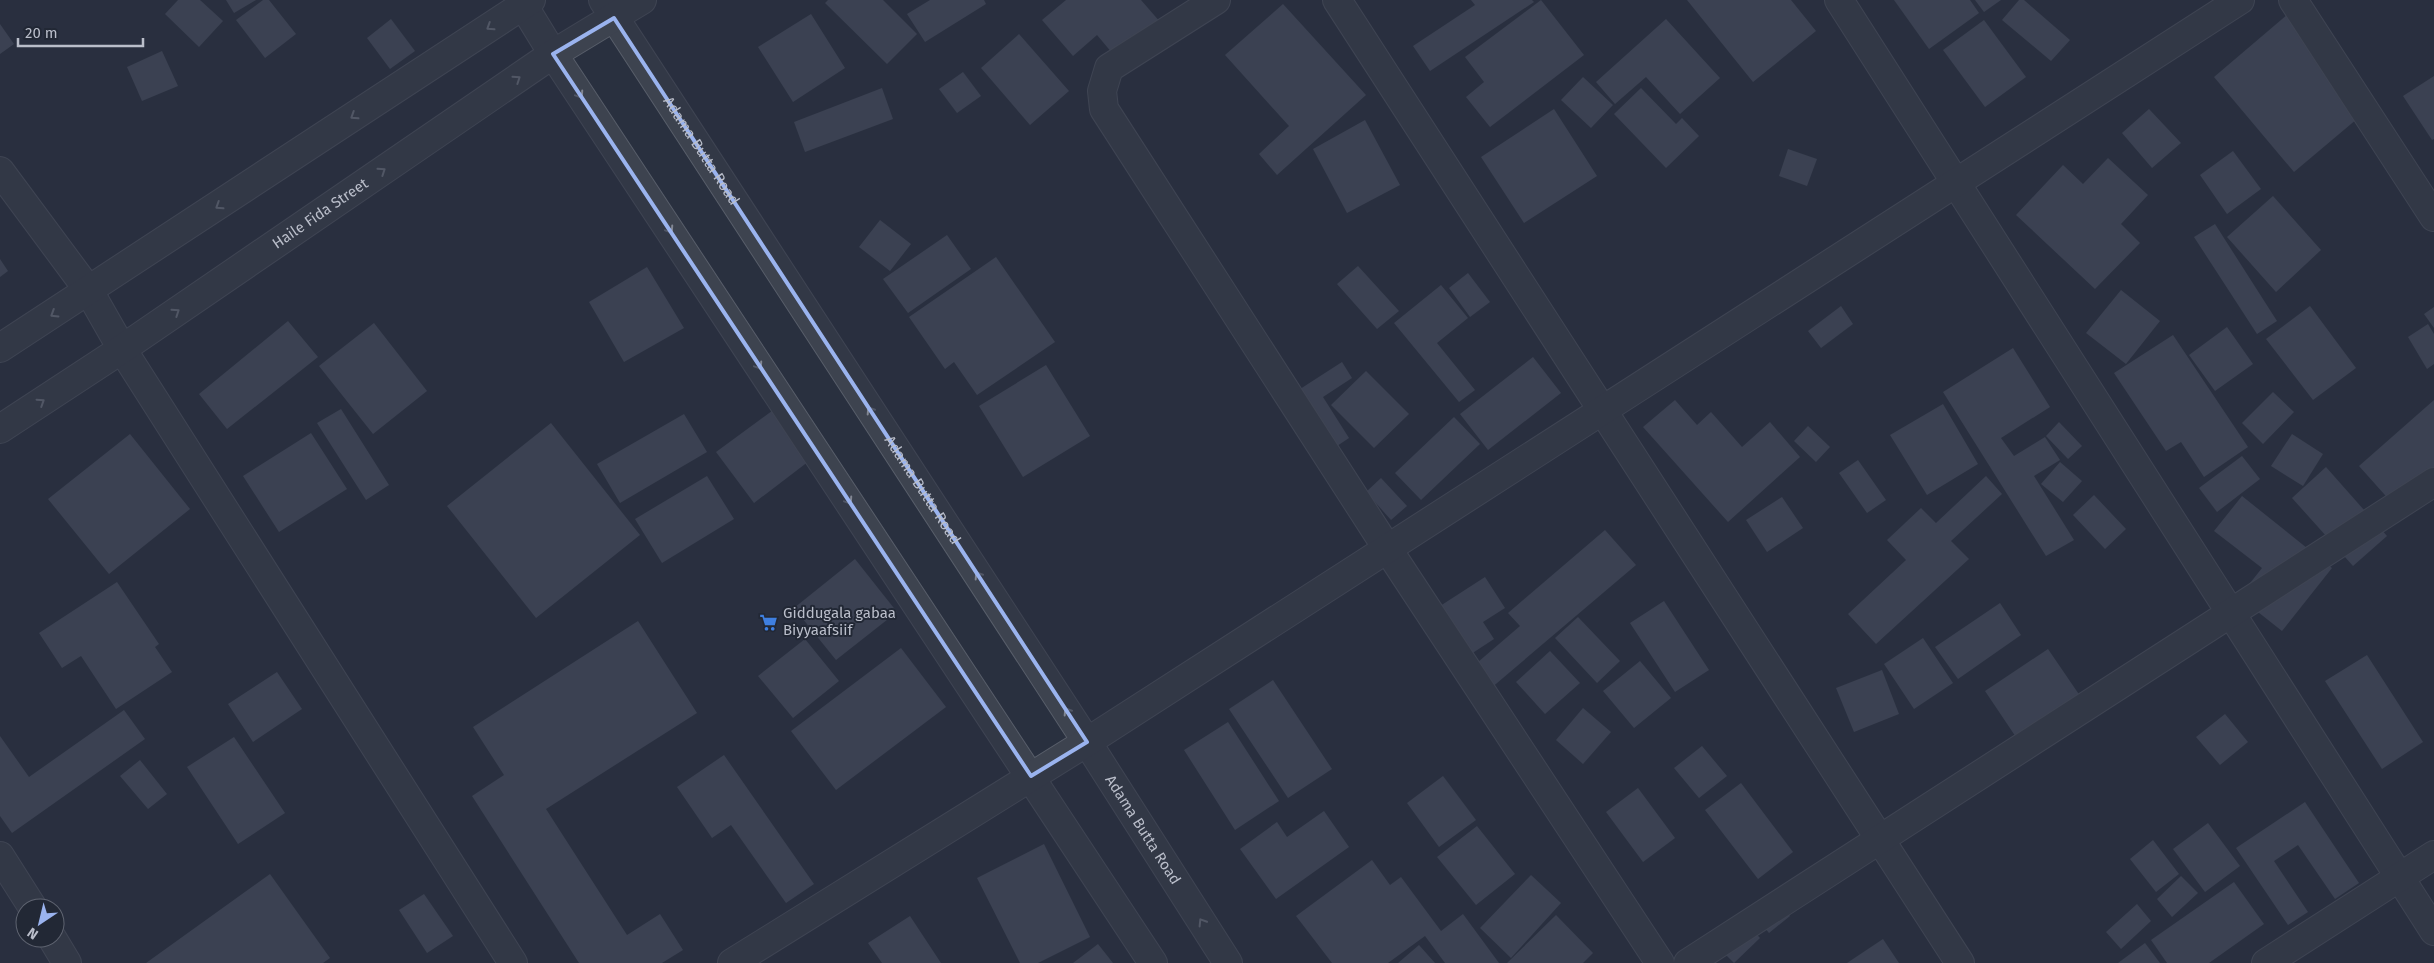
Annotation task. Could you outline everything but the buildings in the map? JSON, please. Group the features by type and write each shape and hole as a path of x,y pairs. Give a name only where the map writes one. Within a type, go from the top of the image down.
{"street":[{"name":"Haile Fida Street","path":"0,429 122,349 553,54 608,9 642,0"},
{"path":"1216,0 1109,68 1102,91 1104,109 1387,548 1660,963"},
{"path":"1337,0 1960,963"},
{"path":"1839,0 2434,932"},
{"path":"732,963 1087,742 2240,0"},
{"path":"2294,0 2434,217"},
{"path":"0,348 525,2 553,54 1153,963"},
{"name":"Adama Butta Road","path":"608,9 1087,742 1228,963"},
{"path":"0,171 89,291 122,349 513,963"},
{"path":"1688,963 2434,482"},
{"path":"2266,963 2434,855"},
{"path":"0,856 27,898"},
{"path":"58,948 67,963"}],"highlighted area":[{"path":"614,18 1087,742 1031,776 553,54"}],"place":[{"name":"Giddugala gabaa Biyyaafsiif","path":"769,622"}]}
